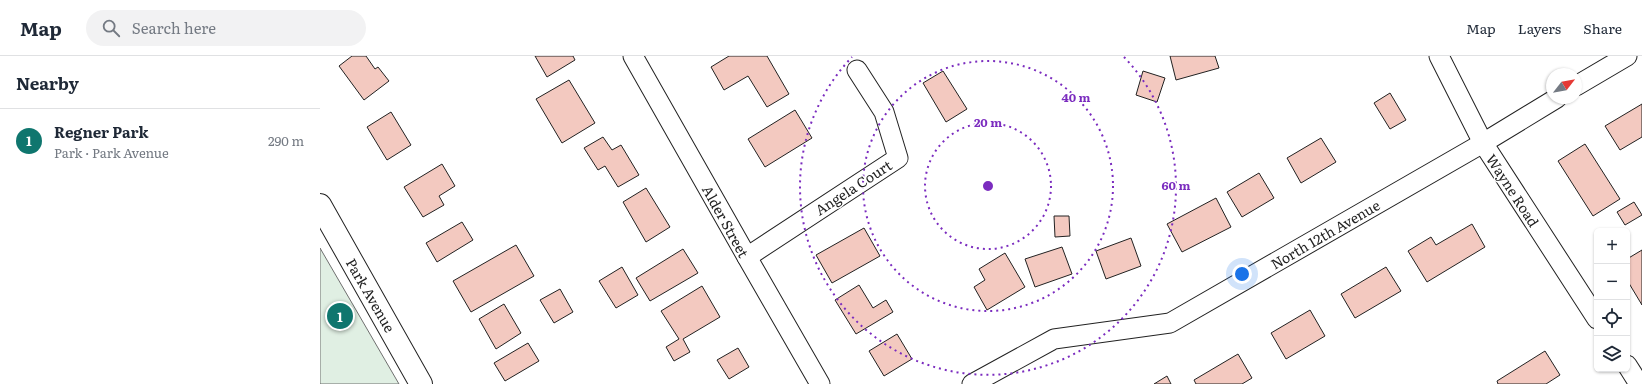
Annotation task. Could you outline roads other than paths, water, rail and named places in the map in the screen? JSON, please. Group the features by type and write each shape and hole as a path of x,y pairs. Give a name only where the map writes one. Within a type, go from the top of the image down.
{"street":[{"name":"Alder Street","path":"633,56 820,384"},
{"name":"Wayne Road","path":"1439,56 1483,143 1594,314"},
{"path":"1582,82 1627,56"},
{"name":"Angela Court","path":"747,257 898,158 884,112 858,70"},
{"name":"North 12th Avenue","path":"972,384 1054,339 1170,323 1483,143 1547,104"},
{"name":"Park Avenue","path":"320,206 422,384"},
{"path":"1630,369 1641,384"}],"place":[{"name":"Regner Park","path":"340,316"}]}
